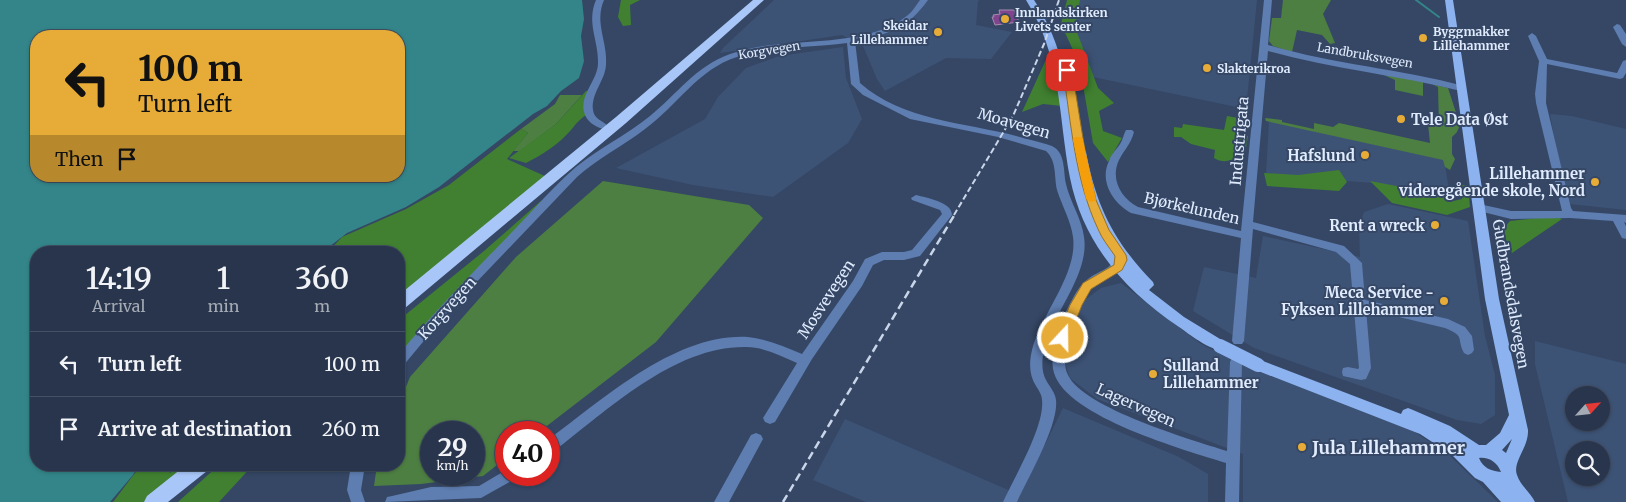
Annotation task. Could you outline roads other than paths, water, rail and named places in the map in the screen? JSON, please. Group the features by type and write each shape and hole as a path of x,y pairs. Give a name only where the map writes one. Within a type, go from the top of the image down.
{"highway":[{"path":"405,299 679,70 758,0"},
{"path":"679,70 699,58 768,0"},
{"path":"154,502 193,471"}],"main road":[{"path":"1030,0 1046,26 1058,57 1077,182 1085,213 1094,232 1116,265 1160,305 1222,343 1259,362 1317,390 1413,425 1479,455 1500,457 1527,502"},
{"path":"1036,0 1052,26 1064,57 1081,157 1091,200 1116,265"},
{"name":"Gudbrandsdalsvegen","path":"1449,0 1492,298 1516,415 1522,430 1517,452 1507,470"},
{"path":"1511,502 1489,477 1477,469 1479,455 1506,437 1516,415"},
{"path":"1489,477 1502,479 1507,470"}],"street":[{"path":"600,0 595,16 602,68 590,95 588,111 590,118 602,126"},
{"name":"Korgvegen","path":"405,355 443,310 573,175 583,166 652,119 706,67 723,59 756,50 851,39 896,28 912,17 924,0"},
{"name":"Industrigata","path":"1238,341 1268,0"},
{"path":"1617,27 1626,44"},
{"path":"1532,36 1543,61 1541,103 1553,159 1566,208 1570,214"},
{"name":"Moavegen","path":"851,39 854,77 856,84 866,93 913,117 1000,134 1050,149 1056,154 1060,182 1079,238 1080,250 1060,298 1050,316 1038,351 1036,372 1048,392 1050,402 1046,421 1010,502"},
{"name":"Landbruksvegen","path":"1264,47 1324,61 1427,79 1461,88"},
{"path":"1543,61 1620,76 1626,63"},
{"path":"616,132 629,135"},
{"name":"Bjørkelunden","path":"1128,132 1126,145 1112,162 1111,172 1114,191 1124,205 1135,210 1247,230"},
{"name":"Mosvevegen","path":"770,418 805,360 849,297 869,262 882,256 904,256 916,253 947,215 947,211 944,208 916,198"},
{"path":"1479,208 1511,215 1570,214 1621,219 1626,235"},
{"path":"1247,230 1340,249 1356,263 1365,368 1361,375 1348,372"},
{"path":"1092,282 1108,265 1116,265"},
{"name":"Lagervegen","path":"1116,265 1092,282 1076,305 1059,350 1060,373 1064,382 1075,394 1092,406 1174,440 1232,458"},
{"path":"1359,303 1454,326 1466,336 1468,350"},
{"path":"560,439 662,366 706,348 735,343 757,344 805,360"},
{"path":"1232,502 1236,362"},
{"path":"721,502 756,439"},
{"path":"357,471 354,490 358,502"},
{"path":"392,502 431,493 481,492 495,484"}],"waterway":[{"path":"1416,0 1439,17"}],"railway":[{"path":"954,215 1013,116 1044,44 1059,0"},
{"path":"783,502 955,214"}],"place":[{"name":"Innlandskirken Livets senter","path":"1005,19"},
{"name":"Skeidar Lillehammer","path":"938,32"},
{"name":"Byggmakker Lillehammer","path":"1423,38"},
{"name":"Slakterikroa","path":"1207,68"},
{"name":"Tele Data Øst","path":"1401,119"},
{"name":"Hafslund","path":"1365,155"},
{"name":"Lillehammer videregående skole, Nord","path":"1595,182"},
{"name":"Rent a wreck","path":"1435,225"},
{"name":"Meca Service - Fyksen Lillehammer","path":"1444,301"},
{"name":"Sulland Lillehammer","path":"1153,374"},
{"name":"Jula Lillehammer","path":"1302,447"}]}
